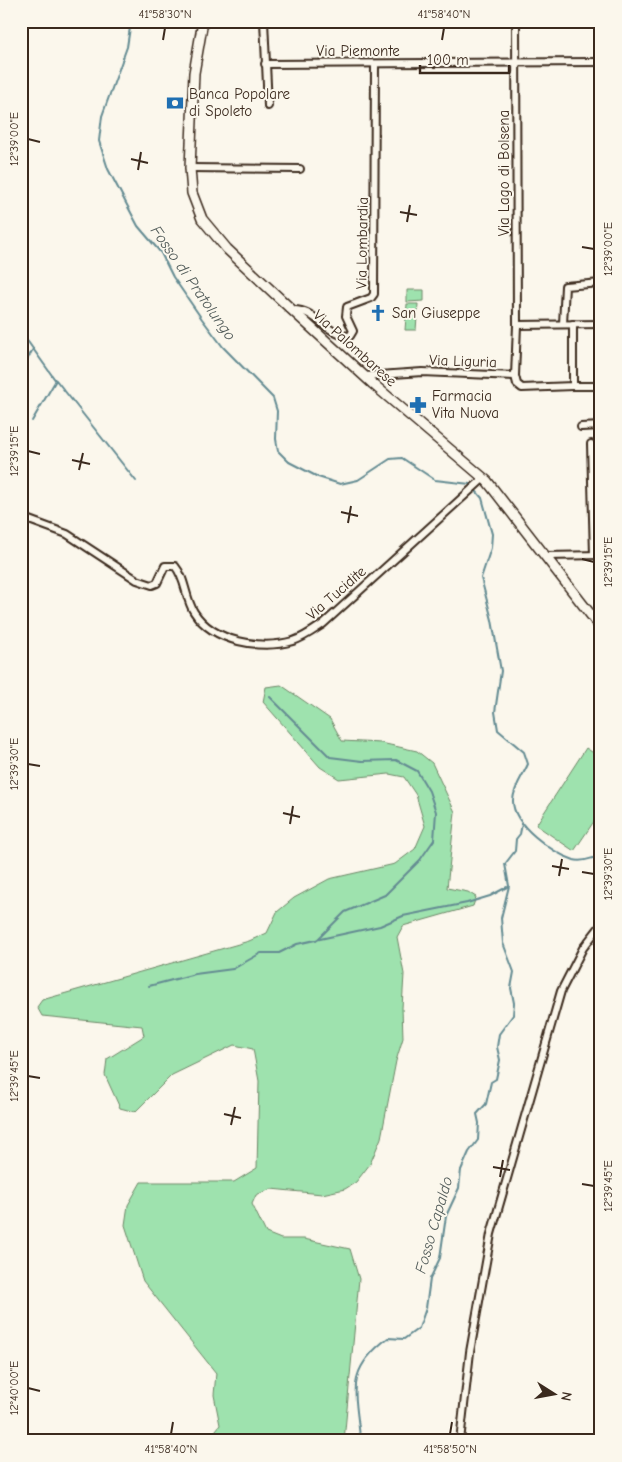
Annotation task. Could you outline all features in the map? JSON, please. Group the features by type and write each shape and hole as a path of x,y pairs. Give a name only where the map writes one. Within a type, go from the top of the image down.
{"main road":[{"name":"Via Palombarese","path":"203,21 193,78 190,168 194,202 206,226 227,249 292,310 481,481 546,556 601,628"}],"street":[{"path":"264,21 268,106"},
{"name":"Via Lago di Bolsena","path":"516,21 516,325"},
{"name":"Via Piemonte","path":"265,64 601,62"},
{"name":"Via Lombardia","path":"292,310 306,312 332,329 350,336 353,331 346,316 346,309 350,305 371,298 375,291 375,64"},
{"path":"190,168 300,169"},
{"path":"563,324 565,286 601,283"},
{"path":"573,324 573,386"},
{"path":"516,325 601,324"},
{"name":"Via Liguria","path":"365,376 412,372 515,376 516,325"},
{"path":"515,376 517,384 522,388 601,386"},
{"path":"582,427 601,426"},
{"path":"546,556 597,555 591,444"},
{"name":"Via Tucidite","path":"21,517 67,534 137,580 152,585 157,583 165,566 175,566 181,573 190,606 202,622 215,631 242,642 276,644 295,641 323,624 481,481"},
{"path":"460,1441 470,1352 491,1234 558,1000 568,974 601,925"}],"green space":[{"path":"407,290 424,290 424,301 407,302"},
{"path":"407,304 418,304 416,330 405,330"},
{"path":"281,685 330,719 342,741 381,743 417,751 432,763 455,812 447,888 468,892 476,897 473,906 403,926 397,937 404,974 403,1038 396,1061 381,1138 370,1164 356,1182 345,1189 322,1194 271,1189 256,1195 252,1204 266,1233 281,1239 304,1239 350,1249 359,1279 344,1441 207,1441 220,1425 214,1395 216,1373 143,1281 125,1225 128,1205 141,1182 234,1182 257,1168 259,1081 253,1049 234,1045 172,1075 135,1112 120,1108 105,1075 107,1059 144,1036 142,1026 42,1016 37,1007 42,1000 249,941 267,933 277,912 294,898 329,879 395,864 415,849 425,826 416,795 404,777 389,774 339,779 320,767 263,702 266,687"},
{"path":"586,748 601,758 601,811 574,851 536,825"}],"waterway":[{"name":"Fosso di Pratolungo","path":"131,21 127,47 102,116 99,141 108,169 138,226 161,253 173,277 223,347 273,398 277,411 276,439 278,451 289,462 318,477 340,484 358,480 390,459 402,458 435,480 470,484 482,498 492,534 491,548 481,578 492,620 501,671 495,712 498,730 524,752 528,764 515,790 514,809 526,828 545,845 555,851 578,861 601,856"},
{"path":"21,332 56,381"},
{"path":"21,371 33,349"},
{"path":"32,421 56,380 136,481"},
{"path":"270,697 330,757 362,761 396,760 417,771 429,791 436,812 434,840 420,860 385,895 345,912 316,941"},
{"name":"Fosso Capaldo","path":"358,1441 360,1437 356,1406 356,1382 359,1371 365,1360 388,1338 404,1339 419,1328 426,1308 430,1279 440,1258 446,1216 459,1188 461,1170 469,1152 478,1140 479,1123 477,1114 486,1104 491,1082 496,1079 500,1060 497,1047 499,1034 513,1015 514,1003 511,988 514,972 503,943 501,918 509,886 505,864 515,851 516,839 520,834 522,824"},
{"path":"149,986 195,974 233,969 261,953 279,953 297,944 380,926 403,916 467,903 490,896 507,887"}],"place":[{"name":"Banca Popolare di Spoleto","path":"175,103"},
{"name":"San Giuseppe","path":"378,313"},
{"name":"Farmacia Vita Nuova","path":"418,405"}]}
